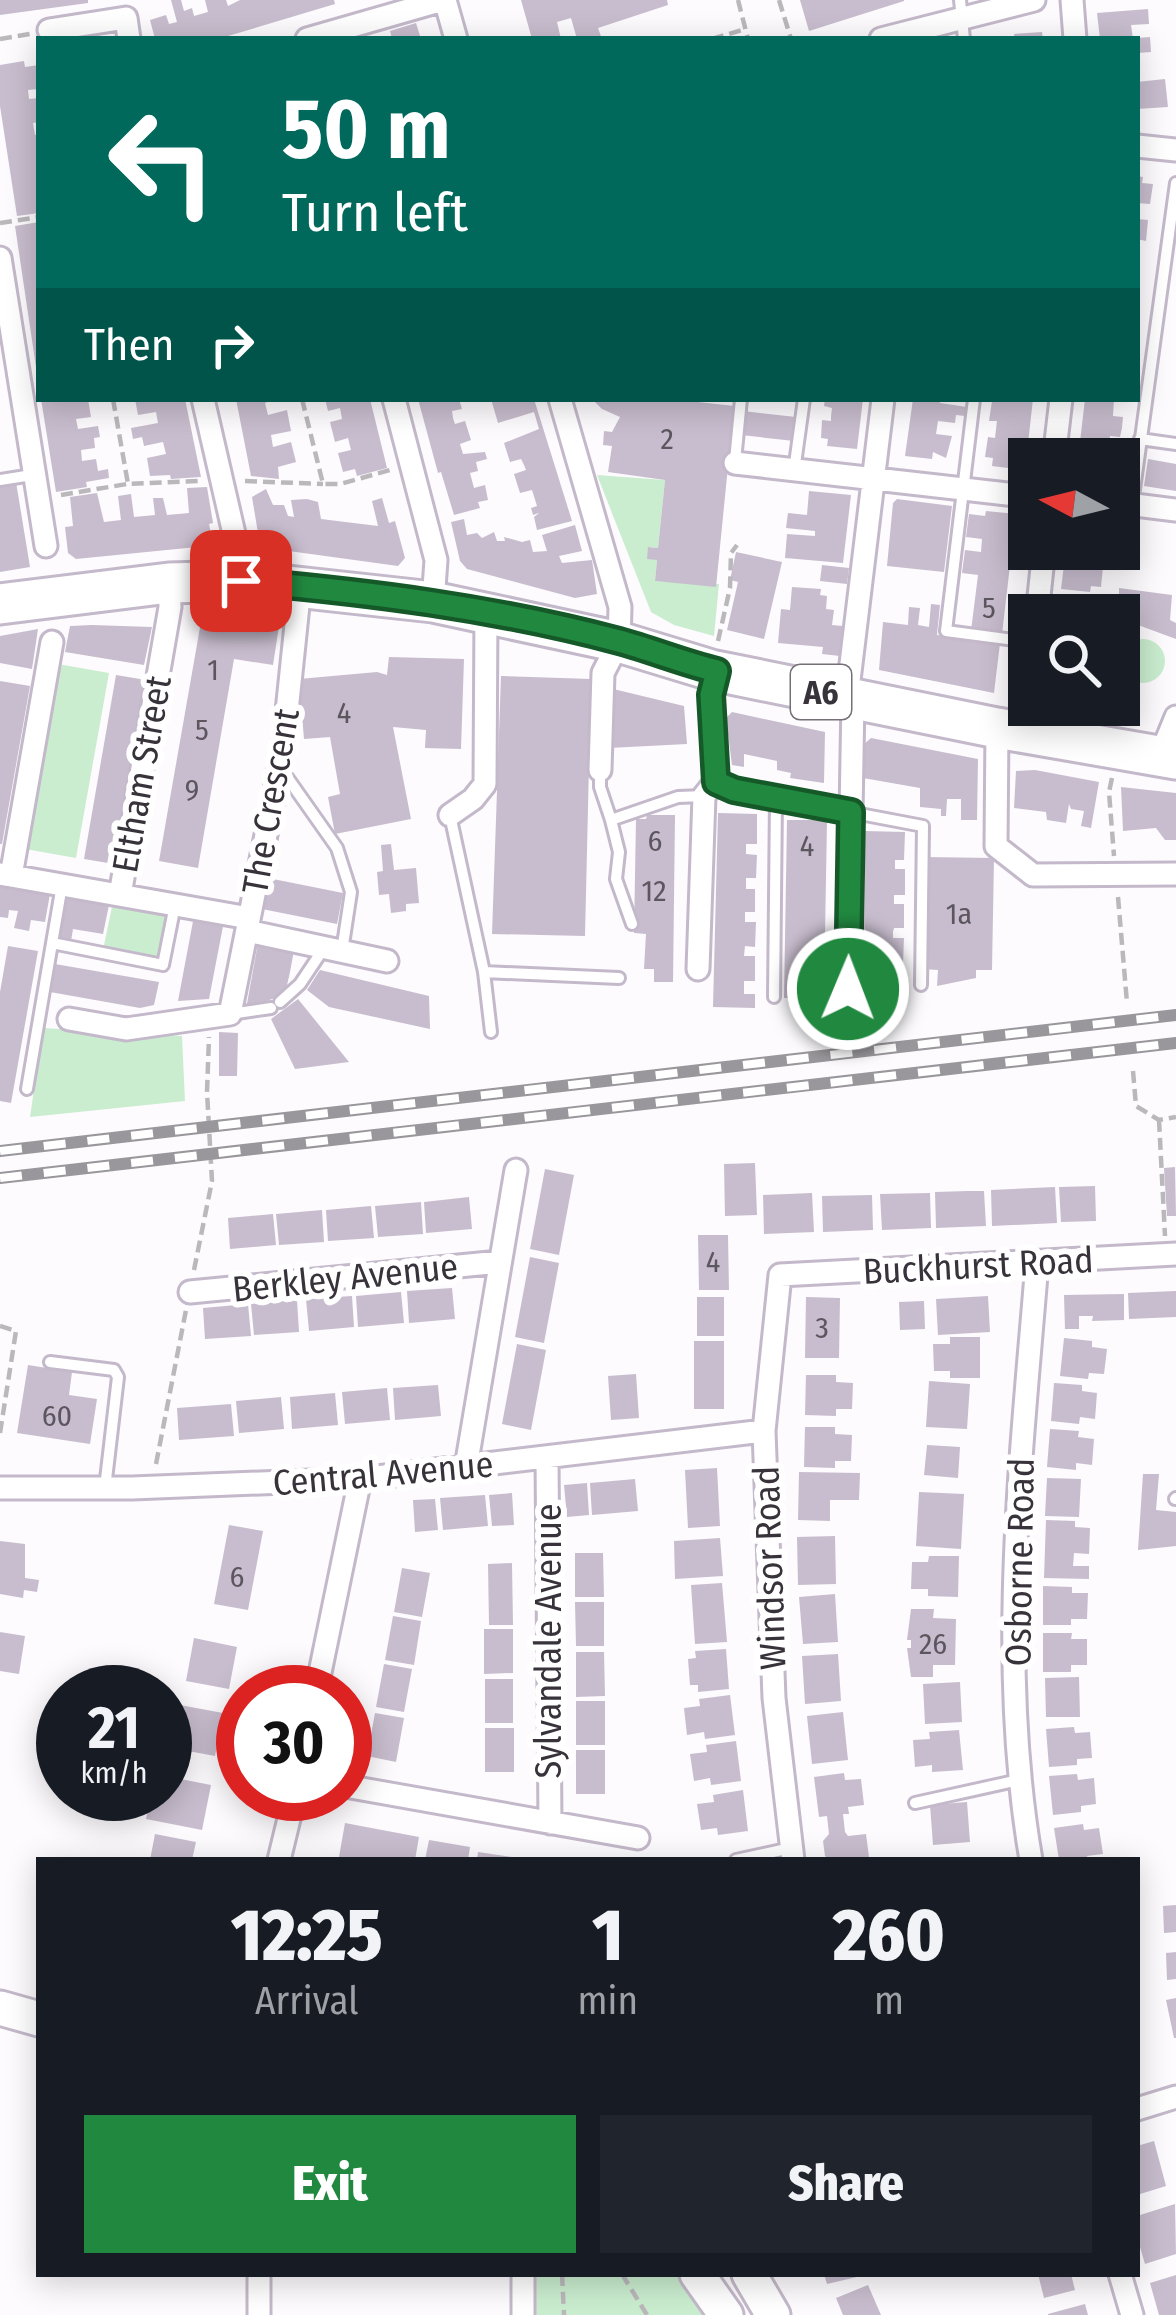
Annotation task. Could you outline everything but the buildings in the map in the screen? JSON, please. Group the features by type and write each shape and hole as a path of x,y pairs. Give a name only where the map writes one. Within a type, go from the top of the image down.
{"highway":[{"name":"A6","path":"0,604 169,583 241,581 300,586 486,612 619,641 714,670 850,698 1008,717"},
{"name":"A6","path":"1044,726 1117,748 1168,757"}],"main road":[{"path":"0,2008 36,2018"},
{"path":"751,2277 773,2315"}],"street":[{"path":"318,36 444,0 455,36"},
{"path":"889,36 961,8 1034,0"},
{"path":"1072,0 1075,36"},
{"path":"50,30 127,28"},
{"path":"1140,146 1176,150"},
{"path":"0,258 8,366 46,546"},
{"path":"204,402 241,581"},
{"path":"395,402 436,560 434,602"},
{"path":"561,402 619,594 619,641 603,674 600,770"},
{"path":"848,989 850,698 883,402"},
{"path":"1056,438 1060,402"},
{"path":"735,463 1008,494"},
{"path":"1140,506 1176,510"},
{"name":"Eltham Street","path":"120,895 170,608 169,583"},
{"name":"The Crescent","path":"220,1015 248,924 280,768 300,586"},
{"path":"450,814 473,800 484,784 486,612"},
{"path":"52,642 6,875 175,905 388,961"},
{"path":"698,968 714,670"},
{"path":"1168,757 1176,717"},
{"path":"1016,726 996,846 1033,875 1176,874"},
{"path":"69,1019 126,1029 220,1015"},
{"path":"466,1467 516,1170"},
{"name":"Buckhurst Road","path":"780,1275 1171,1254"},
{"name":"Berkley Avenue","path":"190,1292 500,1262"},
{"name":"Osborne Road","path":"1031,1857 1019,1780 1016,1527 1037,1263"},
{"name":"Windsor Road","path":"780,1275 764,1431 774,1698 792,1854"},
{"name":"Central Avenue","path":"0,1488 360,1479 764,1431"},
{"name":"Sylvandale Avenue","path":"547,1458 550,1823"},
{"path":"322,1665 360,1479"},
{"path":"372,1791 638,1838"},
{"path":"280,1857 288,1821"},
{"path":"1140,2108 1176,2097"},
{"path":"259,2277 259,2315"},
{"path":"523,2277 523,2315"},
{"path":"1121,2277 1132,2315"}],"lane":[{"path":"1176,183 1173,234 1140,439 1176,444"},
{"path":"735,463 741,402"},
{"path":"794,471 804,402"},
{"path":"974,402 946,631 1008,639"},
{"path":"0,480 32,476"},
{"path":"220,1015 276,1005 300,984 333,950 351,892 337,848 280,768"},
{"path":"600,770 599,787 619,852 616,879 632,924"},
{"path":"610,820 710,789 923,826 921,985"},
{"path":"774,997 776,797"},
{"path":"450,814 484,972 491,1032"},
{"path":"27,1090 62,885"},
{"path":"52,943 164,965 175,905"},
{"path":"484,972 619,978"},
{"path":"50,1362 114,1370 118,1377 105,1488"},
{"path":"915,1803 1019,1780"}],"path":[{"path":"738,0 747,36"},
{"path":"779,0 790,36"},
{"path":"721,36 746,28"},
{"path":"0,39 50,30"},
{"path":"0,223 36,217"},
{"path":"114,402 128,484"},
{"path":"303,402 323,484"},
{"path":"38,500 128,484 220,480 340,484 411,465"},
{"path":"714,670 730,588 731,553 737,545"},
{"path":"1117,748 1109,792 1127,1003"},
{"path":"152,1487 212,1181 207,1092 220,1015"},
{"path":"1132,1071 1136,1106 1159,1120 1176,1117"},
{"path":"1159,1120 1171,1254"},
{"path":"0,1326 16,1331 4,1381 0,1433"},
{"path":"562,2277 564,2315"},
{"path":"624,2277 647,2315"}],"green space":[{"path":"597,475 665,480 658,548 649,547 657,560 655,581 719,584 714,636 674,625 651,612"},
{"path":"1140,640 1151,641 1165,661 1158,676 1140,682"},
{"path":"58,664 109,673 76,858 25,849"},
{"path":"113,902 166,913 157,961 103,950"},
{"path":"43,1028 182,1036 185,1101 30,1117"},
{"path":"533,2277 680,2277 703,2315 534,2315"}],"railway":[{"path":"0,1151 1176,1015"},
{"path":"0,1178 1176,1043"}],"route":[{"path":"241,581 434,602 619,641 717,671 711,695 716,782 734,790 851,812 848,989"}]}
